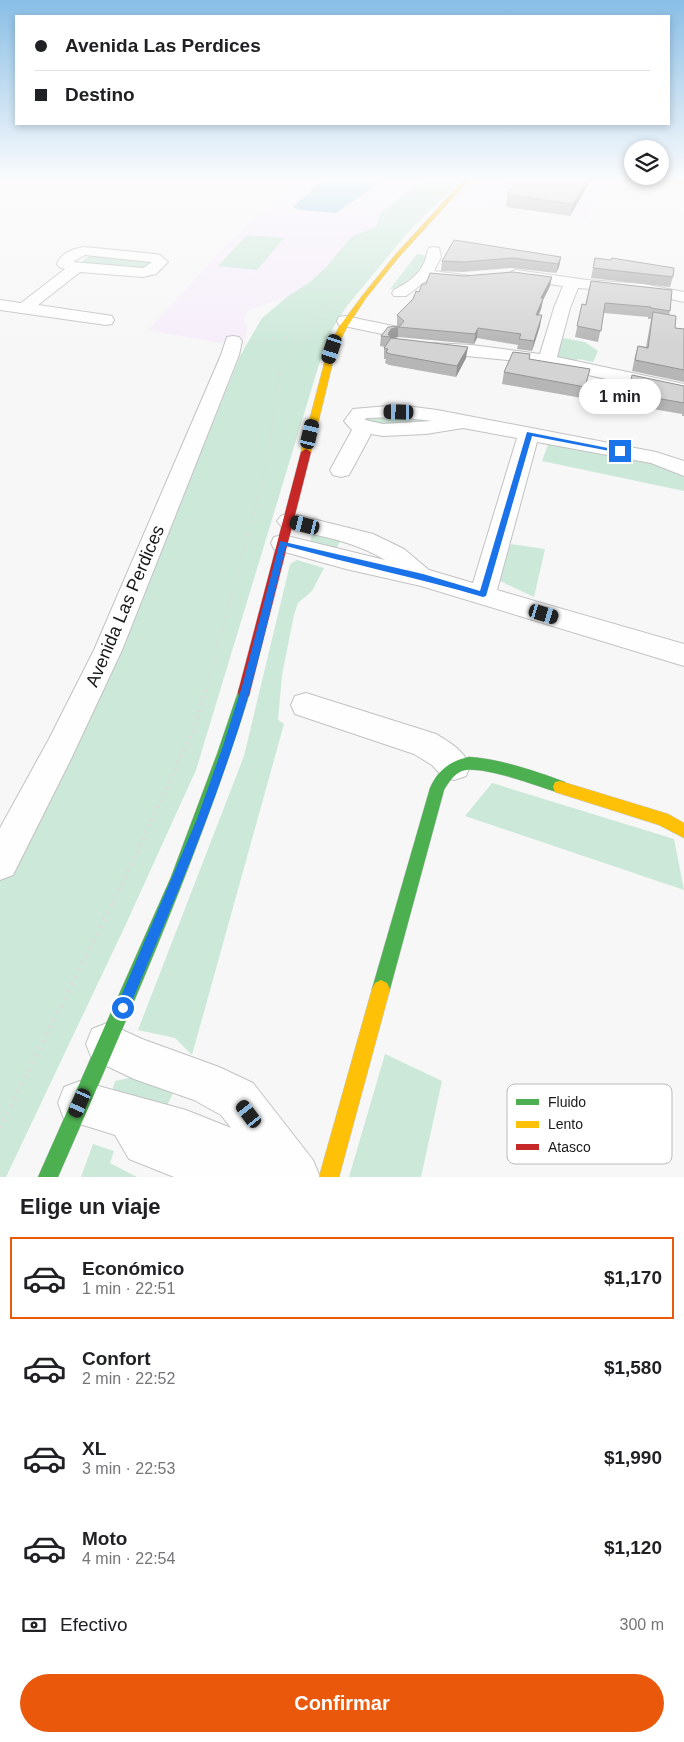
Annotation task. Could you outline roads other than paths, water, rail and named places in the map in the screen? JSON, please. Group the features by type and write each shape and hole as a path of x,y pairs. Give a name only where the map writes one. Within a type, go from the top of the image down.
{"street":[{"path":"48,1177 199,828 228,746 247,683 286,532 326,365 342,328 416,235"},
{"path":"22,308 77,267 141,274 152,271 161,262 155,258 85,251 78,252 65,261 66,265 77,267"},
{"path":"400,293 412,286 423,275 435,256 434,251"},
{"path":"423,275 454,278 482,277"},
{"path":"499,275 540,277 572,283 656,291 684,297"},
{"path":"547,360 562,308 572,283"},
{"path":"0,306 106,320"},
{"path":"342,328 402,341 547,360 684,390"},
{"name":"Avenida Las Perdices","path":"0,864 60,749 108,650 232,345"},
{"path":"341,470 364,427 383,430 426,428 463,422 656,458 684,469"},
{"path":"483,594 529,434"},
{"path":"286,532 370,566 423,577 483,594 684,655"},
{"path":"306,705 425,744 443,755 454,766"},
{"path":"307,1177 437,788 441,779 454,766 474,761 484,763 663,820 684,831"},
{"path":"107,1044 134,1058 204,1082 237,1099 307,1177"},
{"path":"80,1103 130,1118 145,1142 180,1156 212,1162 237,1153 307,1177"}]}
